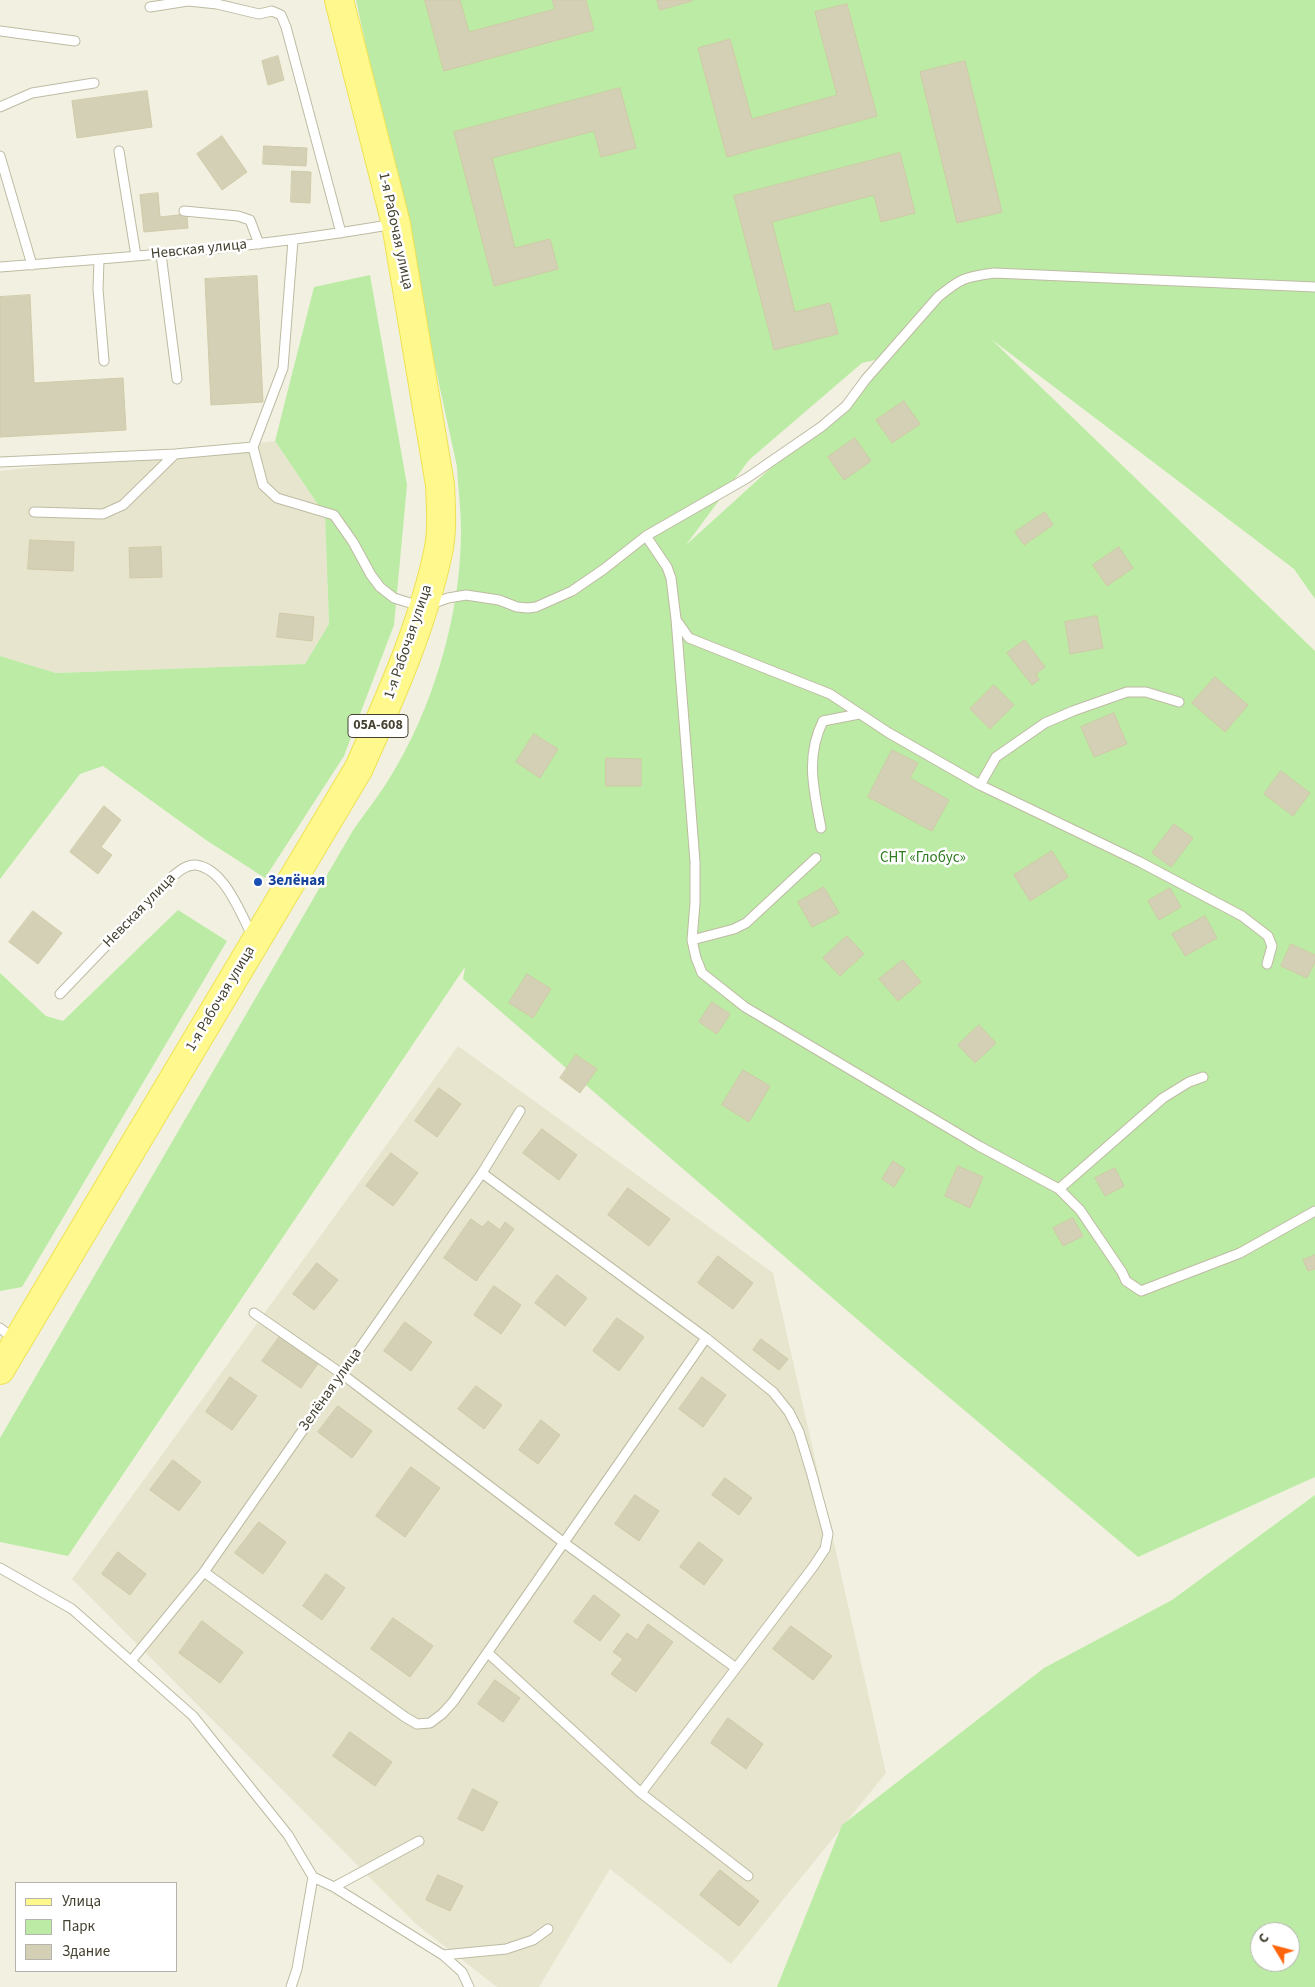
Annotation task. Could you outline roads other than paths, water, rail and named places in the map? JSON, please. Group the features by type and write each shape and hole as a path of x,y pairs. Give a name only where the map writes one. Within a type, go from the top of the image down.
{"main road":[{"name":"1-я Рабочая улица","path":"0,1370 9,1335 255,942 359,768 396,683 423,607 438,556 441,521 440,485 396,224 339,0"}],"lane":[{"path":"150,7 188,1 217,4 259,14 272,11 281,15 286,27 341,233"},
{"path":"0,31 75,41"},
{"path":"0,106 32,93 94,83"},
{"path":"119,151 136,256"},
{"path":"0,156 32,265"},
{"path":"184,210 238,216 250,220 260,244"},
{"name":"Невская улица","path":"0,268 260,244 396,224"},
{"path":"293,240 284,368 253,447 263,485 277,498 334,516 353,542 380,587 394,598 423,607 448,598 466,595 499,600 528,608 536,607 572,591 646,536 747,478 821,427 846,406 866,380 938,298 966,277 994,273 1315,287"},
{"path":"161,254 177,379"},
{"path":"99,260 98,289 104,361"},
{"path":"0,462 175,454 253,447"},
{"path":"34,512 103,514 123,506 175,454"},
{"path":"646,536 667,567 671,578 676,619 694,862 695,903 692,940 702,973 745,1007 979,1146 1059,1189 1080,1210 1122,1272 1126,1281 1141,1291 1240,1253 1315,1211"},
{"path":"676,619 689,638 830,694 895,737 980,785 1140,862 1242,916 1268,936 1272,946 1267,964"},
{"path":"980,785 996,757 1046,723 1073,711 1126,692 1146,692 1179,702"},
{"path":"821,828 811,775 816,735 824,721 859,714"},
{"path":"692,940 734,929 746,923 816,858"},
{"name":"Невская улица","path":"60,994 172,877 183,868 196,865 212,872 220,879 236,904 255,942"},
{"path":"1059,1189 1163,1098 1189,1082 1203,1077"},
{"name":"Зелёная улица","path":"132,1661 204,1572 482,1173 520,1111"},
{"path":"482,1173 706,1338 773,1392 788,1412 798,1432 810,1466 828,1534 825,1549 641,1793"},
{"path":"254,1312 342,1374 563,1542 736,1668"},
{"path":"204,1572 375,1697 417,1724 430,1723 442,1714 488,1653 706,1338"},
{"path":"0,1568 72,1609 193,1716 288,1835 313,1877 334,1887 443,1955 462,1972 469,1987"},
{"path":"488,1653 641,1793 748,1876"},
{"path":"334,1887 419,1841"},
{"path":"291,1987 297,1969 313,1877"},
{"path":"443,1955 506,1949 533,1940 548,1929"}],"place":[{"name":"Зелёная","path":"258,882"}],"park label":[{"name":"СНТ «Глобус»","path":"923,859"}]}
